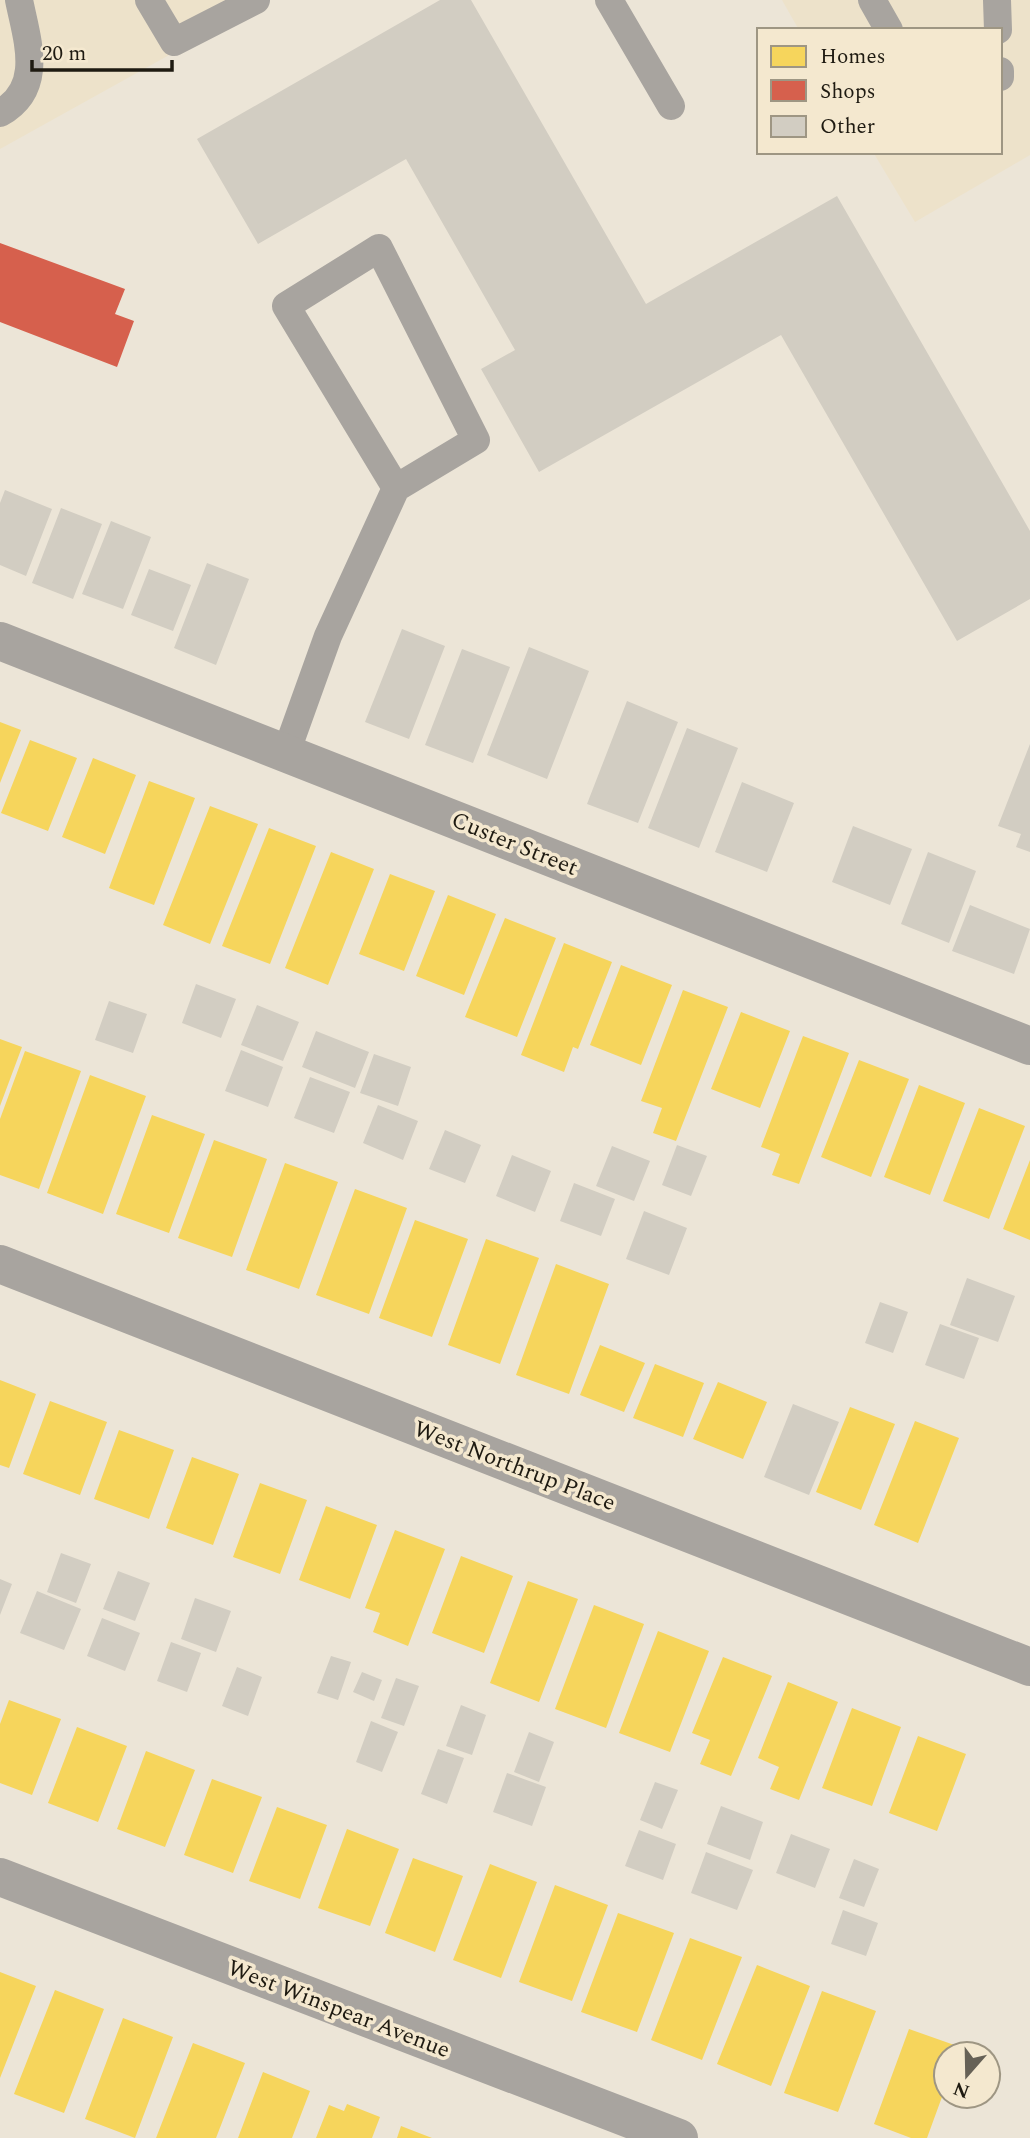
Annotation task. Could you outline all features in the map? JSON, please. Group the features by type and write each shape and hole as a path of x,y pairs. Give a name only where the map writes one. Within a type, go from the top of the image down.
{"street":[{"name":"Custer Street","path":"0,641 1030,1046"},
{"name":"West Northrup Place","path":"0,1264 1030,1667"},
{"name":"West Winspear Avenue","path":"0,1877 679,2138"}],"lane":[{"path":"0,113 19,98 31,71 32,60 19,0"},
{"path":"149,0 174,42 257,0"},
{"path":"609,0 671,106"},
{"path":"872,0 888,28"},
{"path":"997,0 998,28"},
{"path":"286,752 328,636 396,488 476,440 379,248 286,306 396,488"}],"shaded area":[{"path":"0,0 268,0 0,149"},
{"path":"782,0 1030,0 1030,155 915,222 874,154 1002,154 1002,28 798,28"}],"building: Homes":[{"path":"0,722 21,730 0,783"},
{"path":"30,740 77,758 48,831 1,813"},
{"path":"93,758 136,775 105,854 62,837"},
{"path":"149,781 195,798 154,905 109,888"},
{"path":"210,806 258,824 210,944 163,925"},
{"path":"269,828 316,846 270,964 222,946"},
{"path":"331,852 374,869 328,985 285,968"},
{"path":"390,874 435,891 404,971 359,954"},
{"path":"448,895 496,914 464,995 416,976"},
{"path":"505,918 556,938 517,1037 465,1017"},
{"path":"564,943 612,962 578,1049 573,1047 564,1072 521,1055"},
{"path":"621,965 672,985 641,1065 590,1045"},
{"path":"683,990 728,1007 676,1141 653,1133 662,1108 641,1101"},
{"path":"741,1012 790,1031 760,1108 711,1089"},
{"path":"803,1036 849,1053 799,1184 772,1175 780,1154 761,1147"},
{"path":"0,1039 22,1047 0,1106"},
{"path":"25,1051 81,1071 39,1189 0,1175 0,1119"},
{"path":"859,1060 909,1079 871,1177 821,1157"},
{"path":"90,1075 146,1096 103,1214 47,1193"},
{"path":"919,1085 965,1103 930,1195 884,1177"},
{"path":"979,1108 1025,1126 989,1219 943,1201"},
{"path":"152,1115 205,1134 169,1233 116,1214"},
{"path":"214,1140 267,1159 232,1257 178,1238"},
{"path":"1030,1160 1030,1240 1003,1229"},
{"path":"285,1163 338,1182 299,1289 246,1270"},
{"path":"355,1189 407,1208 369,1314 316,1295"},
{"path":"415,1220 468,1239 432,1337 379,1318"},
{"path":"486,1239 539,1258 500,1364 448,1345"},
{"path":"556,1264 609,1284 569,1394 516,1375"},
{"path":"600,1345 645,1363 624,1412 580,1395"},
{"path":"655,1364 704,1383 683,1437 633,1418"},
{"path":"0,1380 36,1394 9,1468 0,1465"},
{"path":"718,1382 767,1402 743,1459 693,1439"},
{"path":"50,1401 107,1422 80,1495 23,1474"},
{"path":"850,1407 895,1424 861,1510 816,1492"},
{"path":"915,1421 959,1438 918,1543 874,1525"},
{"path":"119,1430 174,1450 149,1519 94,1499"},
{"path":"192,1457 239,1474 213,1545 166,1528"},
{"path":"260,1483 307,1500 280,1574 233,1557"},
{"path":"326,1506 377,1525 350,1599 299,1580"},
{"path":"395,1530 445,1549 408,1646 373,1632 380,1613 365,1608"},
{"path":"461,1556 513,1576 484,1653 432,1633"},
{"path":"528,1581 578,1599 539,1702 490,1683"},
{"path":"594,1605 644,1624 606,1728 555,1709"},
{"path":"658,1631 709,1651 670,1752 619,1733"},
{"path":"723,1657 772,1676 731,1776 700,1764 710,1740 692,1733"},
{"path":"788,1682 838,1702 799,1800 770,1789 779,1767 758,1758"},
{"path":"9,1700 61,1719 32,1795 0,1783 0,1724"},
{"path":"852,1708 901,1727 872,1806 822,1788"},
{"path":"77,1727 127,1746 98,1822 48,1803"},
{"path":"918,1736 966,1754 937,1831 889,1813"},
{"path":"146,1751 195,1770 165,1847 117,1829"},
{"path":"212,1779 262,1797 233,1873 184,1855"},
{"path":"277,1807 327,1825 300,1899 249,1881"},
{"path":"347,1829 399,1849 370,1926 318,1908"},
{"path":"413,1858 463,1876 435,1952 385,1933"},
{"path":"490,1864 537,1882 501,1978 453,1960"},
{"path":"555,1885 608,1905 572,2001 519,1982"},
{"path":"618,1913 674,1933 637,2032 581,2012"},
{"path":"690,1938 742,1957 702,2060 651,2040"},
{"path":"757,1965 810,1986 771,2086 717,2064"},
{"path":"0,1972 36,1986 0,2078"},
{"path":"55,1990 104,2009 64,2113 14,2094"},
{"path":"822,1991 876,2011 838,2112 784,2093"},
{"path":"123,2018 173,2037 135,2138 85,2119"},
{"path":"909,2029 940,2040 932,2040 932,2110 937,2110 927,2138 911,2138 874,2124"},
{"path":"193,2043 245,2063 216,2138 156,2138"},
{"path":"263,2072 310,2091 292,2138 238,2138"},
{"path":"347,2104 380,2117 372,2138 316,2138 329,2105 344,2111"},
{"path":"401,2126 432,2138 397,2138"}],"building: Shops":[{"path":"0,243 125,289 115,314 134,321 117,367 0,322"}],"building: Other":[{"path":"440,0 471,0 646,304 837,196 1030,531 1030,599 957,641 781,335 539,472 481,369 515,350 406,159 258,244 197,139"},
{"path":"5,490 52,509 26,576 0,565 0,503"},
{"path":"61,508 102,524 73,599 32,583"},
{"path":"111,521 151,537 123,609 82,594"},
{"path":"207,563 249,579 216,665 174,648"},
{"path":"149,569 191,585 173,631 131,615"},
{"path":"402,629 445,646 409,739 365,722"},
{"path":"529,647 589,671 547,779 487,755"},
{"path":"462,649 510,667 473,763 425,745"},
{"path":"627,701 678,722 638,823 587,804"},
{"path":"687,728 738,748 699,848 648,828"},
{"path":"1030,744 1030,852 1016,847 1021,834 998,826"},
{"path":"742,782 794,803 767,872 715,852"},
{"path":"853,826 912,849 890,905 832,882"},
{"path":"928,852 976,871 949,943 901,924"},
{"path":"970,905 1030,929 1014,974 952,951"},
{"path":"196,984 236,999 221,1038 182,1023"},
{"path":"109,1001 147,1014 133,1053 95,1040"},
{"path":"257,1005 299,1022 283,1061 241,1045"},
{"path":"316,1031 369,1052 355,1088 302,1067"},
{"path":"241,1050 283,1067 268,1107 225,1091"},
{"path":"374,1054 411,1067 398,1106 360,1093"},
{"path":"310,1077 350,1092 334,1133 294,1118"},
{"path":"378,1105 418,1121 403,1160 363,1143"},
{"path":"445,1130 481,1145 465,1183 429,1169"},
{"path":"677,1145 707,1156 691,1196 662,1185"},
{"path":"612,1146 650,1161 634,1201 596,1186"},
{"path":"512,1155 551,1171 535,1212 496,1196"},
{"path":"574,1183 615,1199 601,1236 560,1221"},
{"path":"644,1211 687,1228 669,1275 626,1259"},
{"path":"967,1278 1015,1296 998,1342 950,1325"},
{"path":"880,1302 908,1312 893,1353 865,1343"},
{"path":"940,1324 979,1338 964,1379 925,1365"},
{"path":"793,1404 839,1422 809,1495 764,1477"},
{"path":"61,1553 91,1564 76,1603 47,1592"},
{"path":"118,1571 150,1583 135,1621 103,1609"},
{"path":"0,1579 12,1584 0,1615"},
{"path":"37,1591 81,1609 64,1650 20,1633"},
{"path":"195,1598 231,1611 216,1652 181,1639"},
{"path":"102,1618 140,1633 125,1671 87,1656"},
{"path":"171,1642 201,1653 187,1692 157,1681"},
{"path":"331,1656 351,1662 338,1700 317,1693"},
{"path":"237,1667 262,1677 248,1716 222,1706"},
{"path":"362,1672 382,1680 374,1701 353,1692"},
{"path":"396,1678 419,1686 404,1726 381,1718"},
{"path":"461,1705 486,1715 472,1755 446,1746"},
{"path":"371,1721 398,1732 382,1772 356,1762"},
{"path":"529,1732 554,1742 539,1782 514,1772"},
{"path":"438,1749 464,1758 447,1804 421,1794"},
{"path":"507,1773 546,1787 532,1826 493,1812"},
{"path":"655,1782 678,1790 662,1829 640,1820"},
{"path":"721,1806 763,1822 750,1860 707,1844"},
{"path":"639,1830 676,1844 663,1880 625,1866"},
{"path":"791,1834 830,1849 815,1888 776,1873"},
{"path":"706,1852 753,1870 737,1910 691,1893"},
{"path":"854,1859 879,1869 864,1907 839,1898"},
{"path":"843,1910 878,1923 866,1956 831,1944"}]}
